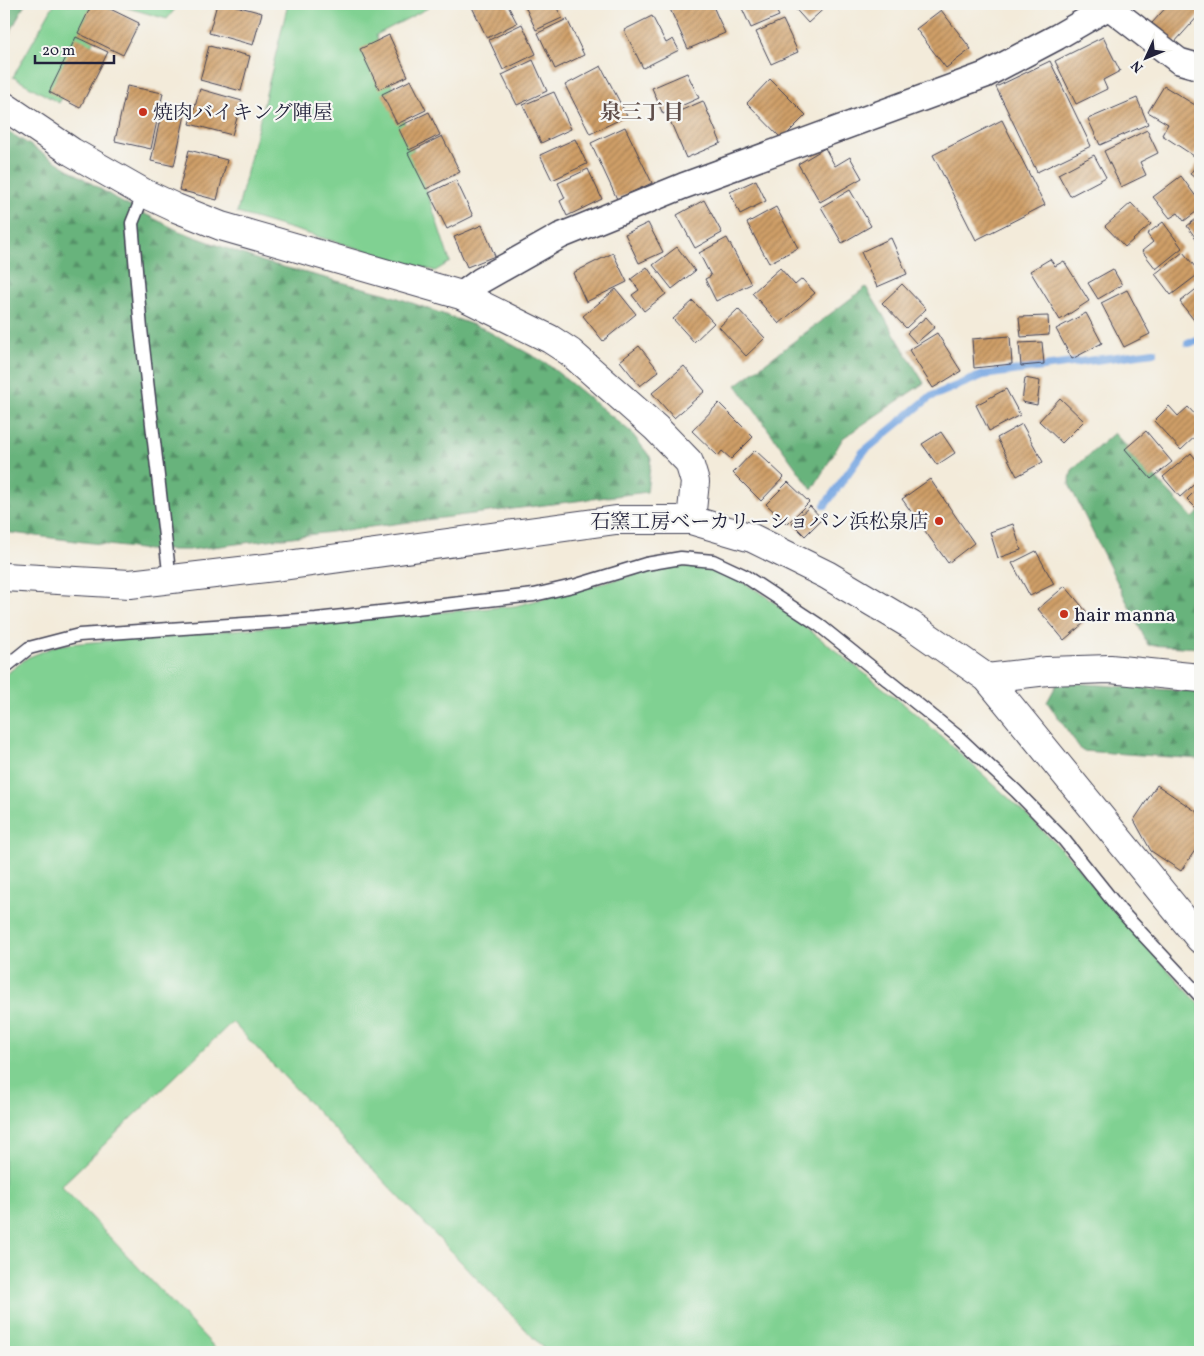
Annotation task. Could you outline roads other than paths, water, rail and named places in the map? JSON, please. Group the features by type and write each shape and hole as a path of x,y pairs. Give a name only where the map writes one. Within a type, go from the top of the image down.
{"street":[{"path":"461,295 480,281 560,236 683,186 985,75 1057,38 1106,6 1179,61 1200,67"},
{"path":"4,106 72,152 144,193 220,226 461,295 550,339 570,352 656,428 689,462 695,482 691,520"},
{"path":"4,576 130,584 616,520 691,520 752,538 827,575 911,625 987,678 1200,939"},
{"path":"987,678 1047,671 1110,669 1200,678"}],"lane":[{"path":"144,193 132,223 141,329 170,580"},
{"path":"4,668 29,648 79,635 316,619 534,595 577,585 646,564 681,558 713,561 743,575 819,625 956,735 1064,840 1120,910 1200,996"}],"waterway":[{"path":"1188,343 1200,340"},
{"path":"825,505 863,452 930,397 983,375 1154,352"}],"place":[{"name":"焼肉バイキング陣屋","path":"143,112"},
{"name":"石窯工房ベーカリーショパン浜松泉店","path":"939,521"},
{"name":"hair manna","path":"1064,614"}],"district":[{"name":"泉三丁目","path":"642,112"}]}
